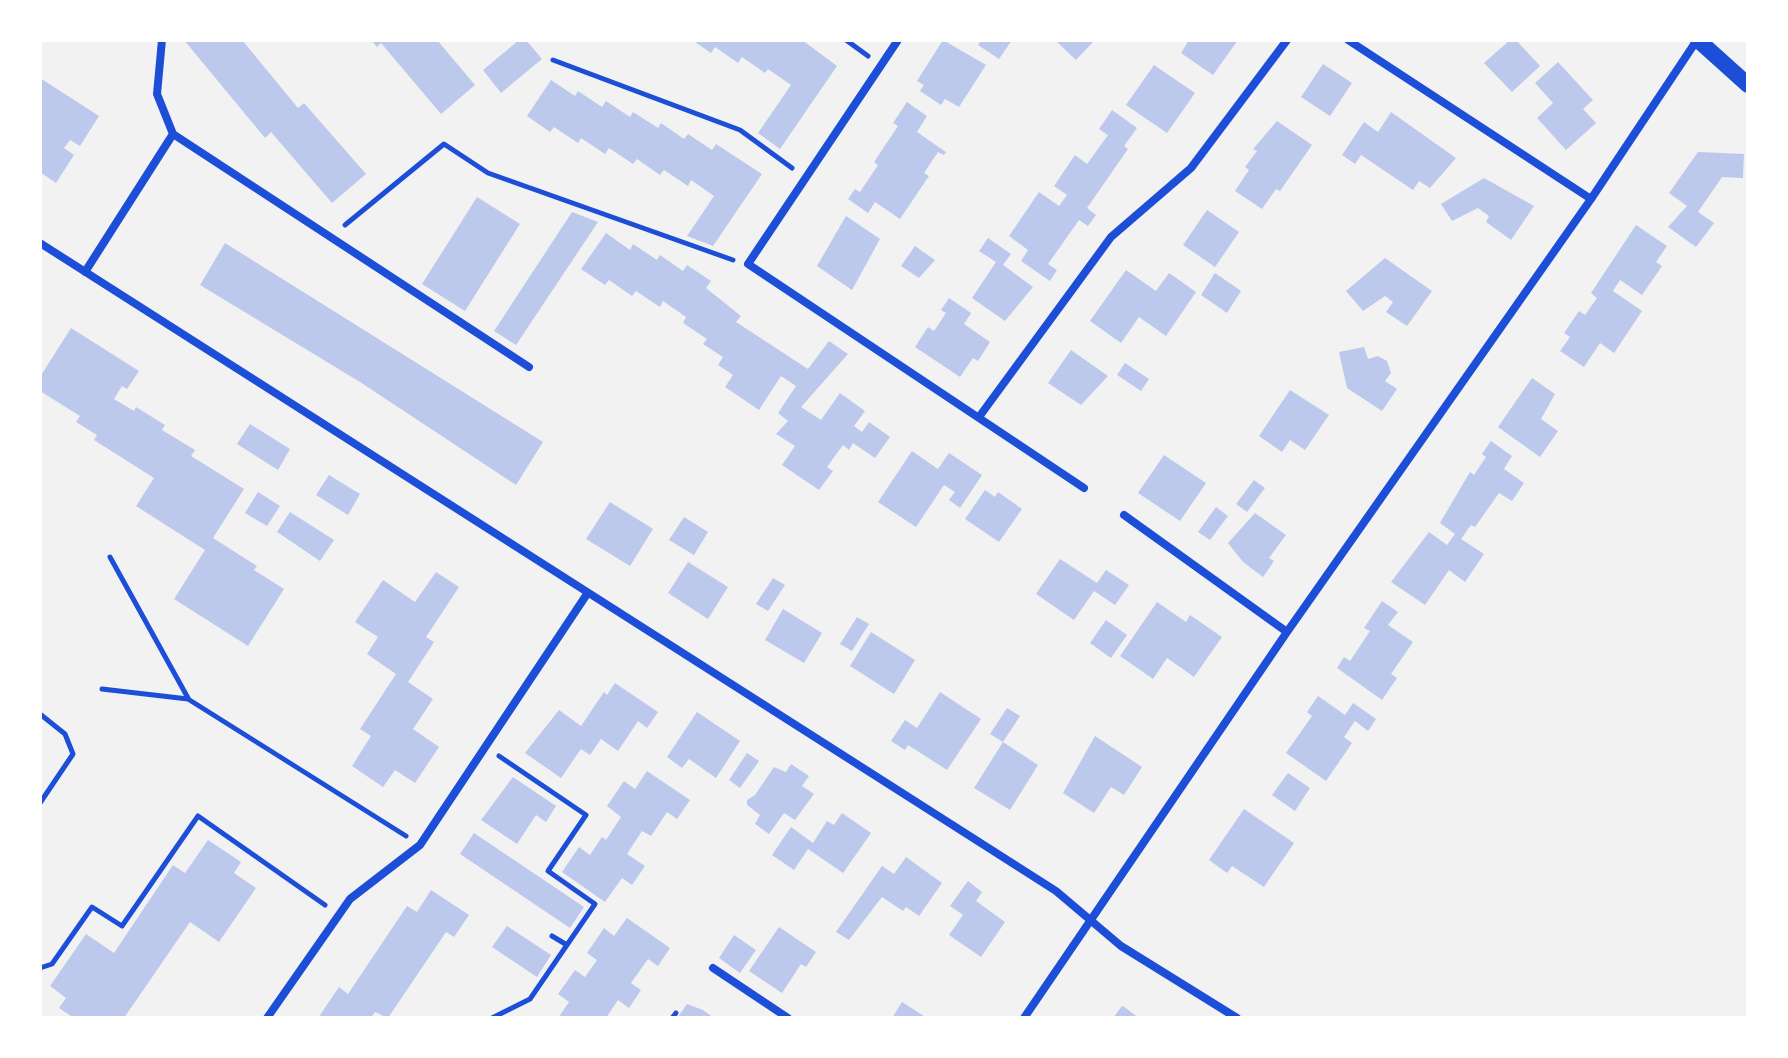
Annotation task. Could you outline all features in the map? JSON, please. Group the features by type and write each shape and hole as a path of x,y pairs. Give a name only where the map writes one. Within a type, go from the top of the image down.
{"main road":[{"path":"1697,40 1748,85"}],"street":[{"path":"162,40 157,94 173,134 328,239 529,367"},
{"path":"898,40 748,264 1084,488"},
{"path":"979,417 1111,237 1191,168 1287,40"},
{"path":"1348,40 1591,199"},
{"path":"1024,1018 1287,632 1591,199 1697,40"},
{"path":"85,272 173,134"},
{"path":"40,243 1056,891 1121,946 1237,1018"},
{"path":"1124,515 1287,632"},
{"path":"267,1018 350,899 420,845 587,594"},
{"path":"713,968 788,1018"}],"path":[{"path":"553,60 740,130 806,178"},
{"path":"328,239 444,144 488,173 748,264"},
{"path":"110,557 188,699"},
{"path":"102,689 188,699 420,845"},
{"path":"40,714 65,734 73,754 40,803"},
{"path":"484,746 586,815 548,871 595,904 530,999 492,1018"},
{"path":"40,968 52,964 92,907 122,926 198,816 325,905"},
{"path":"552,936 567,945"}],"building":[{"path":"184,40 242,40 298,108 304,103 366,174 332,203 271,132 265,138"},
{"path":"371,40 437,40 475,85 441,114 381,43 377,47"},
{"path":"519,40 526,40 542,59 501,93 483,70"},
{"path":"692,40 802,40 837,66 780,149 758,133 791,85 768,69 765,73 742,57 738,63 715,47 711,53"},
{"path":"943,40 986,65 959,107 945,99 941,105 920,91 924,85 917,81"},
{"path":"981,40 1012,40 999,59 978,45"},
{"path":"1055,40 1095,40 1076,60"},
{"path":"1189,40 1238,40 1213,75 1181,53"},
{"path":"1510,40 1516,40 1540,66 1512,92 1484,63"},
{"path":"1558,62 1593,100 1583,109 1596,123 1566,150 1537,118 1553,103 1535,83"},
{"path":"1323,64 1352,83 1330,116 1301,97"},
{"path":"1154,65 1195,93 1167,133 1126,105"},
{"path":"40,78 99,116 80,146 70,140 64,148 74,155 56,183 40,172"},
{"path":"551,80 575,96 578,91 602,107 606,101 630,117 633,112 658,128 661,123 684,139 688,134 712,150 716,144 762,174 713,246 687,236 714,196 691,180 688,186 664,170 660,175 637,159 633,164 609,148 605,154 581,138 578,143 554,127 550,132 527,116"},
{"path":"907,102 927,116 917,132 946,152 944,155 938,152 924,173 929,176 900,219 875,202 868,213 848,199 855,189 860,192 878,165 874,162 898,126 893,123"},
{"path":"1112,110 1137,128 1124,146 1128,149 1087,208 1096,215 1088,226 1079,220 1048,264 1057,270 1050,281 1021,261 1028,250 1009,236 1039,192 1059,206 1067,195 1054,186 1075,155 1087,164 1108,135 1099,129"},
{"path":"1391,112 1456,158 1430,188 1419,181 1413,190 1361,155 1355,164 1342,155 1364,122 1378,132"},
{"path":"1277,121 1312,145 1280,191 1276,189 1262,209 1235,191 1249,170 1245,167 1257,151 1253,149"},
{"path":"1698,152 1744,154 1743,178 1722,177 1698,212 1714,223 1696,247 1668,227 1687,206 1669,193"},
{"path":"1484,178 1534,206 1511,240 1486,222 1489,216 1478,208 1452,221 1441,204"},
{"path":"477,197 520,224 465,311 422,284"},
{"path":"1207,210 1239,232 1215,267 1183,245"},
{"path":"572,212 598,222 516,345 494,331"},
{"path":"846,216 880,239 852,290 817,266"},
{"path":"1636,225 1667,246 1656,262 1662,266 1642,295 1620,280 1613,291 1642,311 1614,353 1600,343 1584,367 1560,351 1570,337 1564,333 1579,311 1585,315 1597,298 1591,293"},
{"path":"606,233 630,250 633,244 657,260 660,255 683,271 687,265 711,281 706,288 741,316 736,322 808,369 829,341 848,354 801,407 821,420 840,393 865,411 854,426 862,432 869,422 890,437 875,458 853,443 849,450 843,445 827,467 833,471 819,490 782,465 795,446 776,434 788,421 778,413 796,386 781,376 759,410 725,387 733,375 718,365 723,357 703,344 707,339 683,323 686,317 663,301 660,307 636,291 632,296 609,280 605,285 581,269"},
{"path":"988,238 1011,254 1003,265 1033,287 1005,321 972,298 996,262 979,251"},
{"path":"225,243 543,442 516,485 360,382 200,285"},
{"path":"915,246 935,260 919,278 901,266"},
{"path":"1385,258 1432,291 1407,326 1386,312 1393,302 1385,296 1363,311 1346,291"},
{"path":"1126,270 1156,291 1169,273 1196,292 1166,336 1139,317 1121,343 1090,321"},
{"path":"1215,273 1241,291 1227,313 1201,295"},
{"path":"949,298 971,313 964,324 990,342 978,361 973,358 960,377 915,347 928,327 934,331 946,313 941,310"},
{"path":"71,328 139,371 127,389 122,386 114,399 134,411 136,407 165,425 162,430 195,450 191,456 244,489 213,538 257,566 254,570 284,589 248,646 174,599 205,550 136,506 154,478 94,440 97,435 76,422 80,416 40,391 40,377"},
{"path":"1364,347 1368,359 1378,356 1387,361 1391,373 1385,381 1397,389 1382,411 1347,388 1339,352"},
{"path":"1071,350 1108,376 1081,405 1048,383"},
{"path":"1125,363 1149,379 1141,391 1117,375"},
{"path":"1532,378 1555,394 1541,419 1558,431 1540,457 1498,427"},
{"path":"1290,390 1329,415 1305,450 1290,440 1282,452 1259,436"},
{"path":"250,424 290,449 278,470 237,444"},
{"path":"1491,441 1512,456 1504,469 1524,483 1512,501 1499,493 1475,527 1471,525 1461,539 1484,554 1465,582 1449,570 1425,605 1391,582 1429,532 1447,545 1455,534 1440,523 1470,472 1474,475 1486,457 1482,454"},
{"path":"912,451 938,469 949,453 982,475 960,508 949,500 955,492 944,485 916,527 878,502"},
{"path":"1164,455 1206,483 1180,521 1138,493"},
{"path":"329,475 360,494 348,515 316,495"},
{"path":"1254,480 1265,488 1247,512 1236,504"},
{"path":"985,490 995,497 998,492 1022,509 999,542 965,519"},
{"path":"258,492 280,506 267,526 245,513"},
{"path":"610,502 653,529 630,566 586,539"},
{"path":"1216,507 1228,516 1210,540 1198,532"},
{"path":"290,512 334,540 320,561 277,532"},
{"path":"1255,513 1286,535 1269,558 1274,561 1263,577 1243,562 1228,543"},
{"path":"684,517 708,532 694,555 669,540"},
{"path":"1060,559 1097,583 1106,570 1129,585 1115,605 1094,591 1074,620 1036,594"},
{"path":"688,562 728,587 708,619 668,593"},
{"path":"436,572 459,587 426,637 434,642 408,682 433,699 413,729 439,747 415,783 395,770 383,787 352,766 371,736 360,729 396,674 367,654 378,637 355,622 383,580 415,602"},
{"path":"773,578 785,585 768,611 756,604"},
{"path":"1382,601 1398,612 1388,625 1413,642 1391,674 1397,678 1382,700 1337,668 1344,657 1350,661 1370,631 1364,628"},
{"path":"1157,602 1186,622 1190,615 1222,637 1194,677 1167,658 1153,679 1120,656"},
{"path":"783,609 822,633 804,663 765,640"},
{"path":"857,617 869,624 852,651 840,644"},
{"path":"1106,620 1127,635 1111,658 1090,643"},
{"path":"871,632 915,660 894,694 850,666"},
{"path":"615,683 658,712 647,728 638,721 618,751 601,739 590,755 581,749 561,778 525,753 559,710 581,726 604,692 607,695"},
{"path":"940,692 981,719 947,770 908,745 905,750 891,741 905,720 917,728"},
{"path":"1318,696 1345,715 1353,703 1376,719 1368,731 1355,721 1344,737 1352,743 1326,781 1286,753 1312,716 1307,712"},
{"path":"1007,708 1020,716 1003,742 990,734"},
{"path":"697,712 740,741 716,778 689,759 682,768 667,757"},
{"path":"1095,736 1142,767 1124,795 1111,787 1094,813 1063,793"},
{"path":"1003,742 1038,765 1010,810 974,788"},
{"path":"747,753 759,761 740,788 729,780"},
{"path":"791,764 809,776 802,786 814,794 795,820 784,813 769,834 755,824 760,815 747,805 747,800 755,795 774,767 786,772"},
{"path":"647,771 690,800 677,819 667,812 651,836 642,831 627,854 645,866 632,885 622,878 605,902 562,872 579,847 590,855 602,837 606,840 621,817 607,806 624,781 635,789"},
{"path":"1288,773 1310,788 1295,811 1272,795"},
{"path":"513,777 556,806 546,822 536,815 517,844 481,820"},
{"path":"1244,809 1294,843 1264,887 1232,866 1227,873 1209,860"},
{"path":"842,813 871,833 843,873 808,849 794,870 772,855 791,827 813,843 827,821 834,825"},
{"path":"474,833 584,907 570,928 460,854"},
{"path":"208,840 241,862 234,873 256,888 219,942 190,922 124,1018 74,1018 59,1008 66,998 50,986 86,934 114,953 173,865 185,873"},
{"path":"906,857 942,883 919,916 906,907 903,911 882,897 849,940 836,932 882,866 894,874"},
{"path":"968,881 982,892 976,901 1005,922 981,957 949,935 963,915 950,906"},
{"path":"431,890 469,915 454,937 446,932 388,1018 375,1012 371,1018 318,1018 339,987 348,994 407,906 417,912"},
{"path":"627,918 670,948 658,966 648,959 631,983 641,990 629,1008 618,1000 606,1018 558,1018 569,1002 558,994 575,970 585,977 597,960 587,953 604,928 614,936"},
{"path":"507,926 551,955 537,977 492,947"},
{"path":"779,927 816,952 806,967 801,964 782,993 749,971"},
{"path":"734,935 756,950 740,973 719,958"},
{"path":"902,1002 927,1018 892,1018"},
{"path":"687,1004 703,1010 714,1018 677,1018"},
{"path":"1123,1006 1139,1018 1113,1018"}]}
